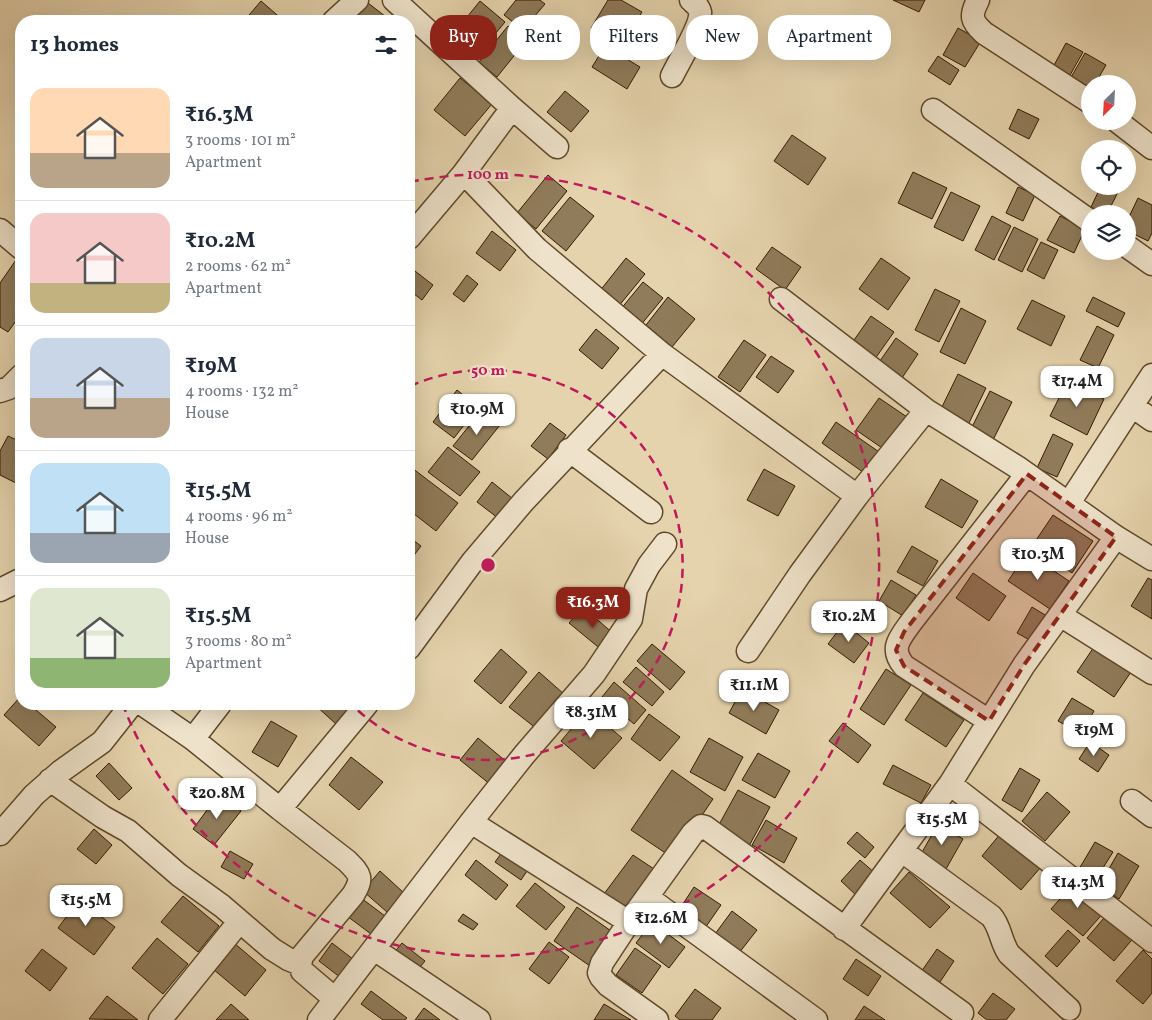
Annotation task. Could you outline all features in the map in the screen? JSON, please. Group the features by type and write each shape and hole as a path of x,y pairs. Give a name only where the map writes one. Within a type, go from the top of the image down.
{"street":[{"path":"341,15 357,0"},
{"path":"394,0 410,15"},
{"path":"672,76 693,36 700,14 697,6 691,0"},
{"path":"978,0 972,16 975,25 979,29 1081,96"},
{"path":"415,19 557,147"},
{"path":"415,231 464,173 512,108"},
{"path":"933,110 1081,215"},
{"path":"1129,130 1152,148"},
{"path":"464,173 537,249 662,354 857,496"},
{"path":"0,230 15,243"},
{"path":"1136,253 1152,264"},
{"path":"781,299 926,410 1027,474 1116,537 1152,559"},
{"path":"415,640 473,561 524,500 662,354"},
{"path":"1069,503 1152,375"},
{"path":"0,391 9,388 15,382"},
{"path":"1132,406 1152,420"},
{"path":"748,651 800,574 857,496 926,410"},
{"path":"570,450 651,512"},
{"path":"990,721 904,666 896,658 896,650 898,641 912,621 1027,474"},
{"path":"844,929 950,784 1024,665 1116,537"},
{"path":"319,1020 470,822 524,755 594,674 632,619 636,590 649,565 665,544"},
{"path":"0,590 15,582"},
{"path":"1060,615 1152,673"},
{"path":"0,834 34,795 50,780 102,742 127,710"},
{"path":"151,710 193,739 356,870 360,878 359,885 353,895 302,956 300,964 302,972 336,999"},
{"path":"193,739 215,710"},
{"path":"280,809 362,710"},
{"path":"50,780 103,817 128,831 179,875 222,906 272,950 300,964"},
{"path":"950,784 1152,941"},
{"path":"1132,801 1152,816"},
{"path":"470,822 629,922"},
{"path":"657,1020 608,984 599,973 602,963 629,922 693,832 701,826 962,1013"},
{"path":"902,850 991,916 1000,928 1004,946 1009,954 1069,1009"},
{"path":"647,897 816,1020"},
{"path":"160,1020 239,922"},
{"path":"374,950 479,1020"}],"highlighted area":[{"path":"1027,474 1116,537 1024,665 989,721 904,666 896,650 904,632"}],"building":[{"path":"516,0 540,0 545,4 536,15 507,15 507,17 504,15"},
{"path":"608,0 621,0 642,12 640,15 599,15"},
{"path":"893,0 925,0 919,12"},
{"path":"261,1 277,15 249,15"},
{"path":"480,1 497,15 469,15"},
{"path":"368,3 384,15 358,15"},
{"path":"497,15 505,22 497,32"},
{"path":"507,27 507,60 511,60 497,77 479,62 481,60 497,60 497,40"},
{"path":"958,28 981,41 965,67 943,55"},
{"path":"1066,43 1083,52 1069,77 1052,69"},
{"path":"1085,53 1106,65 1100,75 1081,75 1081,86 1070,79"},
{"path":"938,56 959,70 950,85 928,71"},
{"path":"596,60 628,60 640,67 627,89 592,67"},
{"path":"460,78 492,104 465,136 434,110"},
{"path":"565,91 589,111 571,132 547,112"},
{"path":"1018,109 1039,119 1029,139 1009,129"},
{"path":"792,135 826,158 808,185 774,161"},
{"path":"913,172 947,188 932,219 898,203"},
{"path":"548,175 567,191 536,229 517,213"},
{"path":"1018,187 1035,195 1023,221 1006,213"},
{"path":"951,192 980,206 963,241 934,227"},
{"path":"1097,195 1116,195 1112,205 1092,205"},
{"path":"570,197 594,216 566,251 542,231"},
{"path":"1138,198 1152,205 1152,233 1148,241 1136,235 1135,205"},
{"path":"992,216 1011,226 994,260 975,250"},
{"path":"1060,216 1081,227 1081,238 1074,253 1047,240"},
{"path":"1014,227 1038,239 1022,272 998,260"},
{"path":"492,231 516,250 500,271 476,253"},
{"path":"1041,242 1058,250 1044,279 1027,270"},
{"path":"772,247 801,267 785,290 756,269"},
{"path":"626,258 645,274 618,307 599,292"},
{"path":"881,258 910,278 888,310 859,289"},
{"path":"15,261 15,322 8,332 0,327 0,283"},
{"path":"415,271 433,285 422,300 415,295"},
{"path":"467,275 478,284 464,302 453,294"},
{"path":"643,282 663,298 640,326 620,310"},
{"path":"935,289 960,301 939,342 915,330"},
{"path":"668,297 695,319 672,347 646,325"},
{"path":"1093,297 1125,313 1118,327 1086,311"},
{"path":"1032,300 1065,316 1051,346 1017,329"},
{"path":"961,308 986,321 965,364 940,352"},
{"path":"871,316 894,332 872,363 849,347"},
{"path":"1097,326 1114,335 1098,368 1080,360"},
{"path":"596,329 619,348 602,369 579,350"},
{"path":"896,338 918,354 898,384 875,368"},
{"path":"744,340 766,355 740,392 718,377"},
{"path":"771,356 794,371 778,393 756,377"},
{"path":"958,374 986,388 968,425 940,411"},
{"path":"1067,382 1104,399 1087,435 1050,416"},
{"path":"457,390 478,407 454,438 433,422"},
{"path":"990,391 1012,402 991,444 969,433"},
{"path":"879,398 907,417 885,450 856,430"},
{"path":"481,411 500,425 472,460 453,446"},
{"path":"836,422 882,454 867,475 822,443"},
{"path":"550,423 566,435 548,459 531,446"},
{"path":"1053,434 1073,444 1057,477 1037,468"},
{"path":"8,436 15,439 15,482 0,475 0,451"},
{"path":"448,447 480,472 460,496 428,472"},
{"path":"764,469 795,486 778,516 747,500"},
{"path":"415,470 458,503 436,531 415,515"},
{"path":"941,479 978,501 962,528 925,507"},
{"path":"492,482 513,499 498,518 477,502"},
{"path":"1053,515 1093,541 1072,573 1032,546"},
{"path":"415,542 421,546 415,554"},
{"path":"912,546 938,561 923,586 897,572"},
{"path":"1027,553 1069,581 1050,609 1008,581"},
{"path":"973,573 1006,596 989,621 956,598"},
{"path":"1148,578 1152,580 1152,619 1131,606"},
{"path":"891,580 916,595 903,616 879,601"},
{"path":"583,607 616,636 603,651 569,623"},
{"path":"1032,607 1050,618 1035,643 1017,633"},
{"path":"844,623 869,643 854,663 828,644"},
{"path":"652,644 685,672 670,690 637,661"},
{"path":"1096,644 1133,669 1114,697 1077,672"},
{"path":"501,649 527,672 501,704 474,681"},
{"path":"636,667 664,692 652,706 623,682"},
{"path":"886,669 911,685 884,725 860,709"},
{"path":"539,672 565,695 537,729 509,707"},
{"path":"614,682 646,710 634,724 602,697"},
{"path":"742,689 779,710 766,734 729,713"},
{"path":"923,693 964,720 946,747 905,720"},
{"path":"1072,698 1094,711 1081,734 1058,721"},
{"path":"15,703 15,710 36,710 56,727 39,746 4,715"},
{"path":"588,709 622,738 594,769 561,741"},
{"path":"321,710 349,710 336,724"},
{"path":"649,714 680,737 660,761 631,739"},
{"path":"271,721 297,736 278,767 252,752"},
{"path":"843,723 871,745 858,763 829,741"},
{"path":"478,738 508,763 491,785 460,760"},
{"path":"709,738 743,757 725,791 690,772"},
{"path":"1090,742 1109,755 1098,772 1079,759"},
{"path":"758,753 790,771 775,798 742,780"},
{"path":"351,757 383,782 359,810 329,785"},
{"path":"109,763 132,788 119,800 96,776"},
{"path":"893,765 931,785 921,803 883,784"},
{"path":"1020,768 1040,780 1022,812 1002,800"},
{"path":"672,770 713,799 673,858 631,830"},
{"path":"738,790 770,807 748,848 716,830"},
{"path":"1047,792 1070,812 1045,841 1022,821"},
{"path":"219,794 241,811 214,845 193,829"},
{"path":"766,820 797,838 784,863 752,845"},
{"path":"938,824 963,839 946,869 921,854"},
{"path":"94,829 112,845 96,864 77,849"},
{"path":"857,832 874,847 865,858 847,843"},
{"path":"1001,833 1041,867 1021,890 982,856"},
{"path":"1095,842 1113,852 1096,879 1079,869"},
{"path":"506,847 531,865 521,880 495,862"},
{"path":"230,851 253,864 244,879 221,867"},
{"path":"1118,853 1139,866 1119,899 1099,886"},
{"path":"633,855 654,869 621,913 601,898"},
{"path":"476,860 508,885 496,900 465,875"},
{"path":"860,860 876,874 857,896 841,881"},
{"path":"380,871 404,893 387,912 363,891"},
{"path":"909,872 950,907 930,928 890,893"},
{"path":"535,883 565,907 546,930 516,906"},
{"path":"1074,883 1106,910 1083,936 1051,909"},
{"path":"694,887 721,905 705,928 679,910"},
{"path":"183,896 219,926 198,952 161,922"},
{"path":"361,898 385,916 371,934 347,916"},
{"path":"79,900 115,927 94,955 58,928"},
{"path":"577,907 614,933 590,966 554,941"},
{"path":"732,911 757,930 739,953 715,934"},
{"path":"1109,912 1136,935 1114,961 1087,938"},
{"path":"463,914 478,924 473,930 458,921"},
{"path":"652,922 685,947 669,968 636,943"},
{"path":"1068,930 1080,941 1057,967 1045,956"},
{"path":"157,938 188,964 163,994 132,968"},
{"path":"549,942 569,957 549,984 529,969"},
{"path":"234,943 266,970 245,996 213,969"},
{"path":"332,943 358,963 345,981 319,961"},
{"path":"402,943 425,961 415,973 392,955"},
{"path":"635,948 661,966 642,993 616,975"},
{"path":"42,949 67,968 50,991 25,971"},
{"path":"937,949 954,961 938,985 921,972"},
{"path":"1143,950 1152,959 1152,993 1143,1004 1116,981"},
{"path":"856,959 881,976 868,996 843,979"},
{"path":"695,989 721,1008 712,1020 680,1020 675,1016"},
{"path":"371,991 407,1018 405,1020 383,1020 361,1004"},
{"path":"993,993 1015,1009 1006,1020 987,1020 978,1013"},
{"path":"107,996 138,1020 89,1019"},
{"path":"231,1004 249,1020 216,1020"},
{"path":"604,1004 631,1020 594,1020"},
{"path":"864,1006 885,1020 855,1020"},
{"path":"424,1008 440,1020 415,1020"}]}
